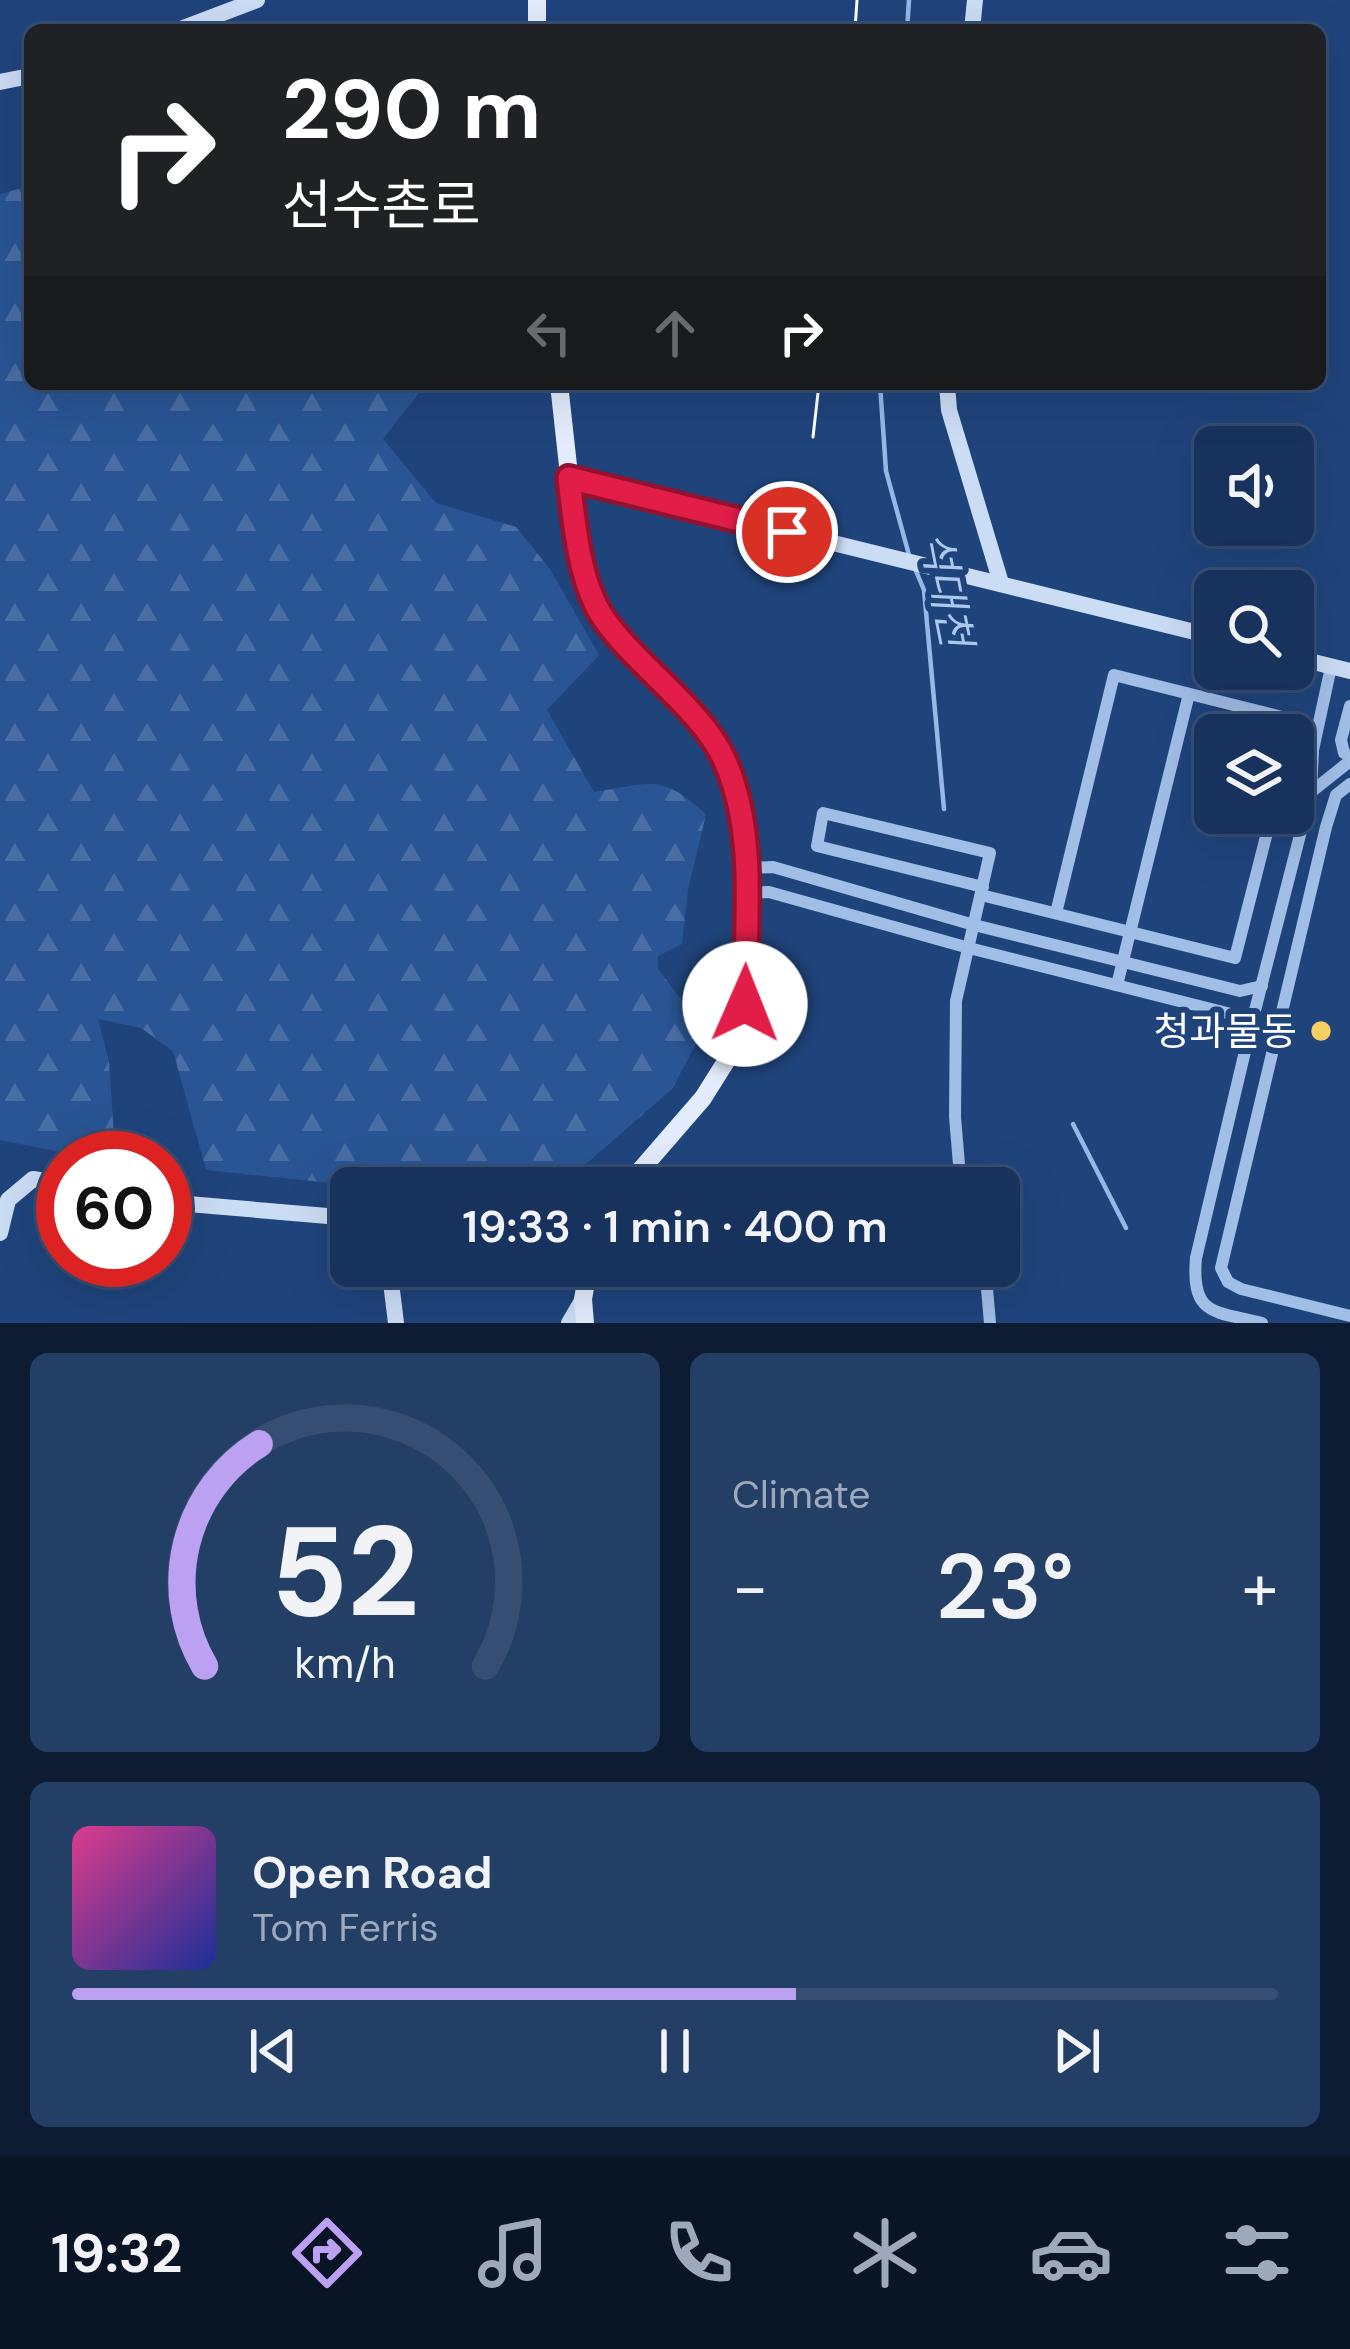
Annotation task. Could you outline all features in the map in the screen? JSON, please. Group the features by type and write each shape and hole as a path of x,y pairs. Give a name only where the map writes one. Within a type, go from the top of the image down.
{"main road":[{"path":"194,24 257,0"},
{"path":"560,390 577,547 602,617 721,752 745,831 745,1004 730,1055 703,1098 640,1167"},
{"path":"947,390 949,410 1001,584"},
{"path":"569,478 1194,632"},
{"path":"0,1233 8,1200 36,1180"},
{"path":"192,1204 330,1216"},
{"path":"391,1287 396,1323"},
{"path":"584,1287 585,1323"},
{"path":"569,1323 584,1294"}],"street":[{"path":"1314,747 1341,669"},
{"path":"1056,914 1114,675 1270,714"},
{"path":"1117,985 1189,694"},
{"path":"1314,790 1350,759 1343,753 1341,740 1350,706"},
{"path":"1334,774 1350,781 1336,796 1326,827 1221,1268 1228,1282 1241,1289 1350,1316"},
{"path":"959,1167 956,1001 969,948 982,891 990,853 823,813 818,846 982,891 1056,914 1235,958 1267,834"},
{"path":"1262,1323 1210,1310 1198,1301 1193,1287 1196,1258 1300,834"},
{"path":"744,868 772,867 974,926 1240,991 1262,986"},
{"path":"745,893 769,892 1231,1014 1251,1026"},
{"path":"987,1287 990,1323"}],"green space":[{"path":"24,188 24,390 421,390 383,439 436,503 516,527 550,569 599,655 547,710 594,792 642,784 665,786 706,814 688,890 682,944 658,956 658,969 704,1029 672,1089 583,1167 330,1167 330,1183 206,1170 173,1051 141,1028 98,1019 109,1062 114,1131 36,1131 36,1147 0,1140 0,194"}],"waterway":[{"name":"석대천","path":"907,24 909,0"},
{"name":"석대천","path":"880,390 886,471 909,555"},
{"name":"석대천","path":"916,571 924,590 944,809"},
{"name":"석대천","path":"1073,1124 1126,1228"}],"tram line":[{"path":"855,24 857,0"},
{"path":"813,437 818,390"}],"place":[{"name":"청과물동","path":"1321,1031"}],"route":[{"path":"745,1004 745,831 735,786 721,752 602,617 577,547 569,478 787,532"}]}
